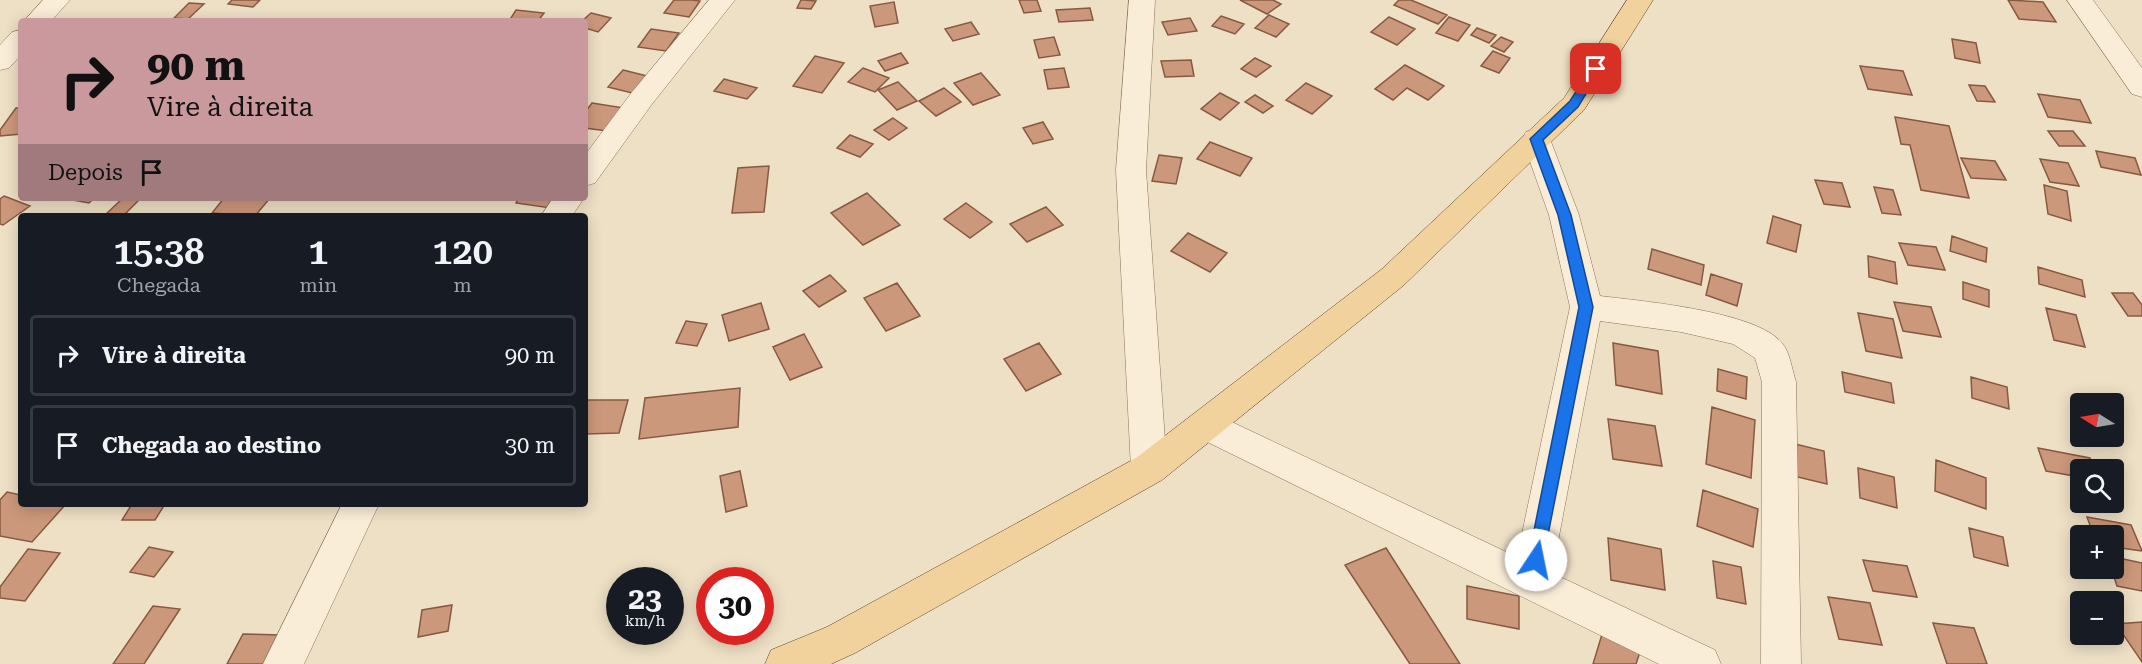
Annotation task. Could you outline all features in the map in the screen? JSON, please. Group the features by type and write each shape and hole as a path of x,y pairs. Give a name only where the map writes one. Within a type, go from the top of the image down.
{"main road":[{"path":"785,664 840,652 1149,469 1393,277 1574,104 1640,0"}],"street":[{"path":"40,18 57,0"},
{"path":"588,172 642,98 722,0"},
{"path":"1142,0 1131,171 1149,469"},
{"path":"2080,0 2142,88"},
{"path":"0,62 18,41"},
{"path":"1531,583 1586,307 1564,215 1536,139"},
{"path":"1586,307 1682,318 1742,333 1770,351 1779,382 1781,664"},
{"path":"1204,425 1701,664"},
{"path":"283,664 360,507"}],"building":[{"path":"232,0 260,0 253,7 228,4"},
{"path":"674,0 700,1 689,17 664,13"},
{"path":"801,0 816,1 811,9 797,8"},
{"path":"1019,0 1037,0 1041,11 1024,13"},
{"path":"1240,0 1273,0 1281,4 1267,14"},
{"path":"1399,0 1411,0 1447,15 1438,24 1394,5"},
{"path":"2008,0 2043,2 2056,22 2019,19"},
{"path":"894,2 898,23 875,27 870,6"},
{"path":"189,3 204,4 189,18 174,18"},
{"path":"1090,8 1093,20 1059,22 1056,10"},
{"path":"516,10 544,13 540,18 511,18"},
{"path":"591,13 611,18 598,32 588,29 588,18 585,18"},
{"path":"1269,15 1289,24 1276,37 1255,28"},
{"path":"1221,16 1244,24 1235,34 1212,26"},
{"path":"1389,17 1415,29 1397,45 1371,32"},
{"path":"1449,17 1470,25 1458,41 1436,33"},
{"path":"1190,18 1197,31 1168,35 1162,22"},
{"path":"971,22 979,34 953,41 945,29"},
{"path":"1477,28 1496,35 1489,43 1471,35"},
{"path":"651,29 679,33 666,51 638,47"},
{"path":"1054,37 1060,55 1039,58 1034,40"},
{"path":"1501,37 1513,42 1504,52 1491,46"},
{"path":"1952,39 1976,43 1980,63 1955,58"},
{"path":"1493,51 1510,58 1499,73 1481,66"},
{"path":"901,53 908,63 885,71 878,61"},
{"path":"815,56 844,63 822,93 793,86"},
{"path":"1255,58 1271,66 1256,77 1241,69"},
{"path":"1191,60 1194,76 1165,77 1161,61"},
{"path":"1405,65 1444,86 1428,100 1407,88 1393,100 1375,89"},
{"path":"1860,66 1903,71 1912,95 1868,89"},
{"path":"863,68 889,78 875,92 848,82"},
{"path":"1064,68 1069,87 1048,89 1044,70"},
{"path":"623,70 647,76 632,93 608,87"},
{"path":"981,73 1000,95 973,105 954,83"},
{"path":"724,79 757,88 747,99 714,91"},
{"path":"898,82 917,101 897,110 878,90"},
{"path":"1306,83 1332,96 1312,114 1286,100"},
{"path":"1969,85 1985,86 1995,102 1977,101"},
{"path":"944,88 961,102 936,116 919,101"},
{"path":"1220,93 1239,103 1220,120 1201,109"},
{"path":"2038,94 2080,100 2091,123 2048,117"},
{"path":"1255,95 1273,106 1263,113 1245,102"},
{"path":"592,103 624,108 607,131 588,128 588,108"},
{"path":"18,108 18,134 0,136 0,130"},
{"path":"1895,117 1949,126 1969,198 1921,190 1910,145 1901,144"},
{"path":"893,118 907,128 889,140 874,130"},
{"path":"1043,122 1053,139 1033,144 1023,128"},
{"path":"2048,131 2073,131 2085,146 2059,146"},
{"path":"850,135 873,144 860,157 837,148"},
{"path":"1210,142 1252,158 1240,176 1197,159"},
{"path":"2096,151 2135,158 2141,175 2101,167"},
{"path":"1159,155 1182,158 1176,184 1152,181"},
{"path":"1961,158 1995,161 2006,180 1971,178"},
{"path":"2040,159 2068,163 2079,186 2050,182"},
{"path":"769,166 764,212 732,213 738,168"},
{"path":"1815,180 1842,183 1850,207 1824,204"},
{"path":"2044,185 2067,191 2071,221 2048,214"},
{"path":"1874,187 1893,190 1901,215 1882,213"},
{"path":"867,193 900,225 863,245 831,213"},
{"path":"4,196 30,206 3,225 0,224 0,199"},
{"path":"120,201 138,201 126,213 107,213"},
{"path":"222,201 268,201 258,213 212,213"},
{"path":"517,201 555,201 551,208 516,203"},
{"path":"966,203 992,222 970,238 944,219"},
{"path":"1046,207 1063,225 1027,242 1010,224"},
{"path":"1773,216 1801,225 1796,252 1767,243"},
{"path":"1188,233 1227,253 1210,272 1171,251"},
{"path":"1952,236 1987,248 1986,262 1950,251"},
{"path":"1899,243 1936,247 1945,270 1908,265"},
{"path":"1652,249 1704,265 1701,285 1648,269"},
{"path":"1868,256 1895,262 1897,284 1869,277"},
{"path":"2038,267 2082,280 2085,297 2039,284"},
{"path":"1711,274 1742,284 1737,306 1706,295"},
{"path":"830,275 846,291 819,307 803,291"},
{"path":"1963,282 1989,290 1989,307 1963,299"},
{"path":"897,283 920,316 886,331 864,298"},
{"path":"2112,293 2133,293 2142,305 2142,316 2128,316"},
{"path":"1894,302 1931,307 1941,337 1903,331"},
{"path":"761,303 769,329 729,341 722,315"},
{"path":"2046,308 2076,315 2085,347 2054,340"},
{"path":"1858,313 1893,319 1902,358 1866,351"},
{"path":"686,321 707,324 697,346 676,343"},
{"path":"804,334 822,367 790,380 773,347"},
{"path":"1039,343 1061,374 1026,391 1004,359"},
{"path":"1613,343 1658,351 1662,394 1616,385"},
{"path":"1718,369 1747,377 1746,399 1717,391"},
{"path":"1842,372 1891,383 1894,403 1845,392"},
{"path":"1971,377 2007,387 2009,409 1972,398"},
{"path":"740,388 738,427 639,439 645,398"},
{"path":"588,400 628,400 619,433 588,434"},
{"path":"1712,407 1755,420 1751,478 1706,464"},
{"path":"1608,419 1655,426 1662,466 1613,459"},
{"path":"1783,441 1824,451 1827,484 1785,474"},
{"path":"2038,448 2090,459 2070,459 2070,475 2046,471"},
{"path":"1936,460 1986,478 1986,509 1935,491"},
{"path":"1858,468 1894,477 1897,508 1860,498"},
{"path":"740,471 747,506 726,512 720,476"},
{"path":"1703,490 1758,509 1753,547 1697,526"},
{"path":"7,492 18,494 18,507 63,507 32,542 0,536 0,500"},
{"path":"130,507 163,507 155,520 122,520"},
{"path":"2087,517 2131,525 2142,551 2124,548 2124,525 2090,525"},
{"path":"1969,528 2003,537 2008,566 1974,557"},
{"path":"1608,538 1661,549 1665,590 1611,580"},
{"path":"149,547 173,552 154,577 130,572"},
{"path":"1386,548 1460,664 1410,664 1345,565"},
{"path":"28,549 60,553 25,601 0,598 0,587"},
{"path":"2124,559 2142,563 2142,591 2117,586 2115,579 2124,579"},
{"path":"1863,560 1907,566 1917,597 1873,591"},
{"path":"1713,561 1741,567 1746,604 1717,598"},
{"path":"1467,586 1519,596 1519,629 1467,619"},
{"path":"1828,597 1870,603 1882,645 1839,639"},
{"path":"452,605 448,631 418,637 422,610"},
{"path":"153,606 180,609 144,664 113,664"},
{"path":"2142,622 2142,662 2124,636 2124,623"},
{"path":"1933,623 1974,628 1987,664 1947,664"},
{"path":"1603,631 1641,649 1636,664 1593,664"},
{"path":"243,634 280,635 266,664 227,664"}],"route":[{"path":"1536,560 1586,307 1564,215 1536,139 1574,104 1596,69"}]}
